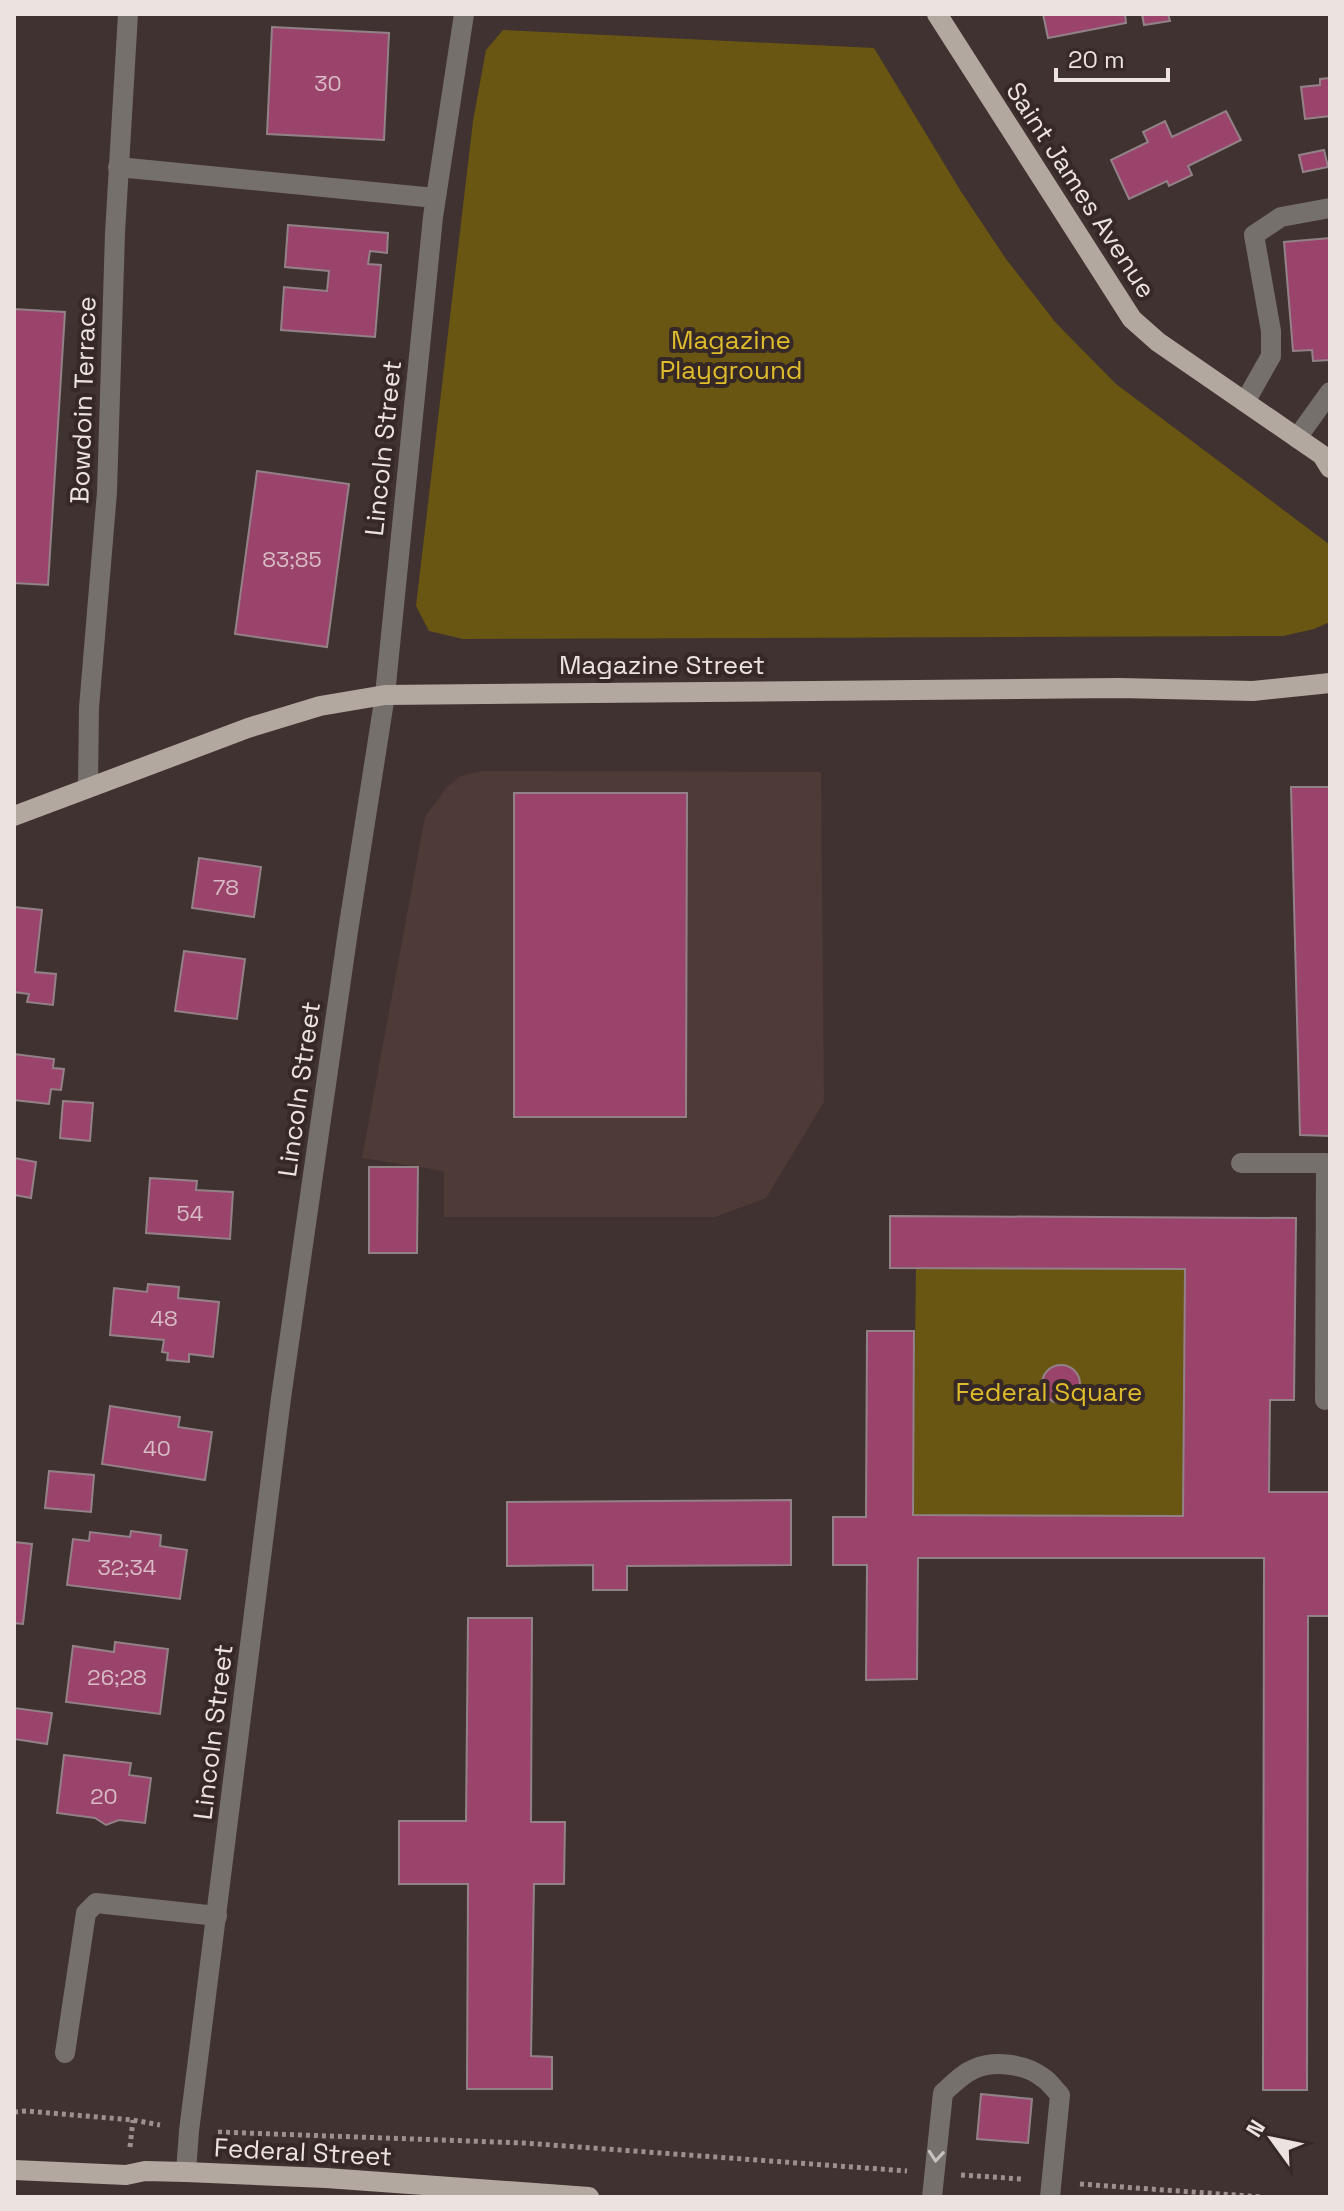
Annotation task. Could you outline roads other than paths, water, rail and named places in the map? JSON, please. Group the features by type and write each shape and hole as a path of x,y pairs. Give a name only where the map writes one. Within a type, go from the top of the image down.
{"main road":[{"name":"Saint James Avenue","path":"937,14 1132,319 1158,342 1327,460"},
{"name":"Magazine Street","path":"14,816 299,712 347,700 385,695 1119,688 1253,691 1330,683"},
{"name":"Federal Street","path":"14,2170 126,2175 145,2171 186,2172 326,2178 589,2197"}],"street":[{"name":"Bowdoin Terrace","path":"88,787 89,708 107,492 118,167 128,14"},
{"name":"Lincoln Street","path":"186,2172 281,1398 343,960 385,695 435,198 464,14"},
{"path":"118,167 435,198"},
{"path":"1245,402 1271,356 1271,331 1254,235 1281,217 1330,208"},
{"path":"1297,438 1330,392"},
{"path":"1241,1163 1326,1163 1325,1400"},
{"path":"65,2053 86,1913 96,1903 217,1916"},
{"path":"932,2197 943,2093 975,2068 992,2065 1020,2066 1043,2077 1060,2095 1050,2189"}],"park label":[{"name":"Magazine Playground","path":"731,355"},
{"name":"Federal Square","path":"1049,1392"}]}
